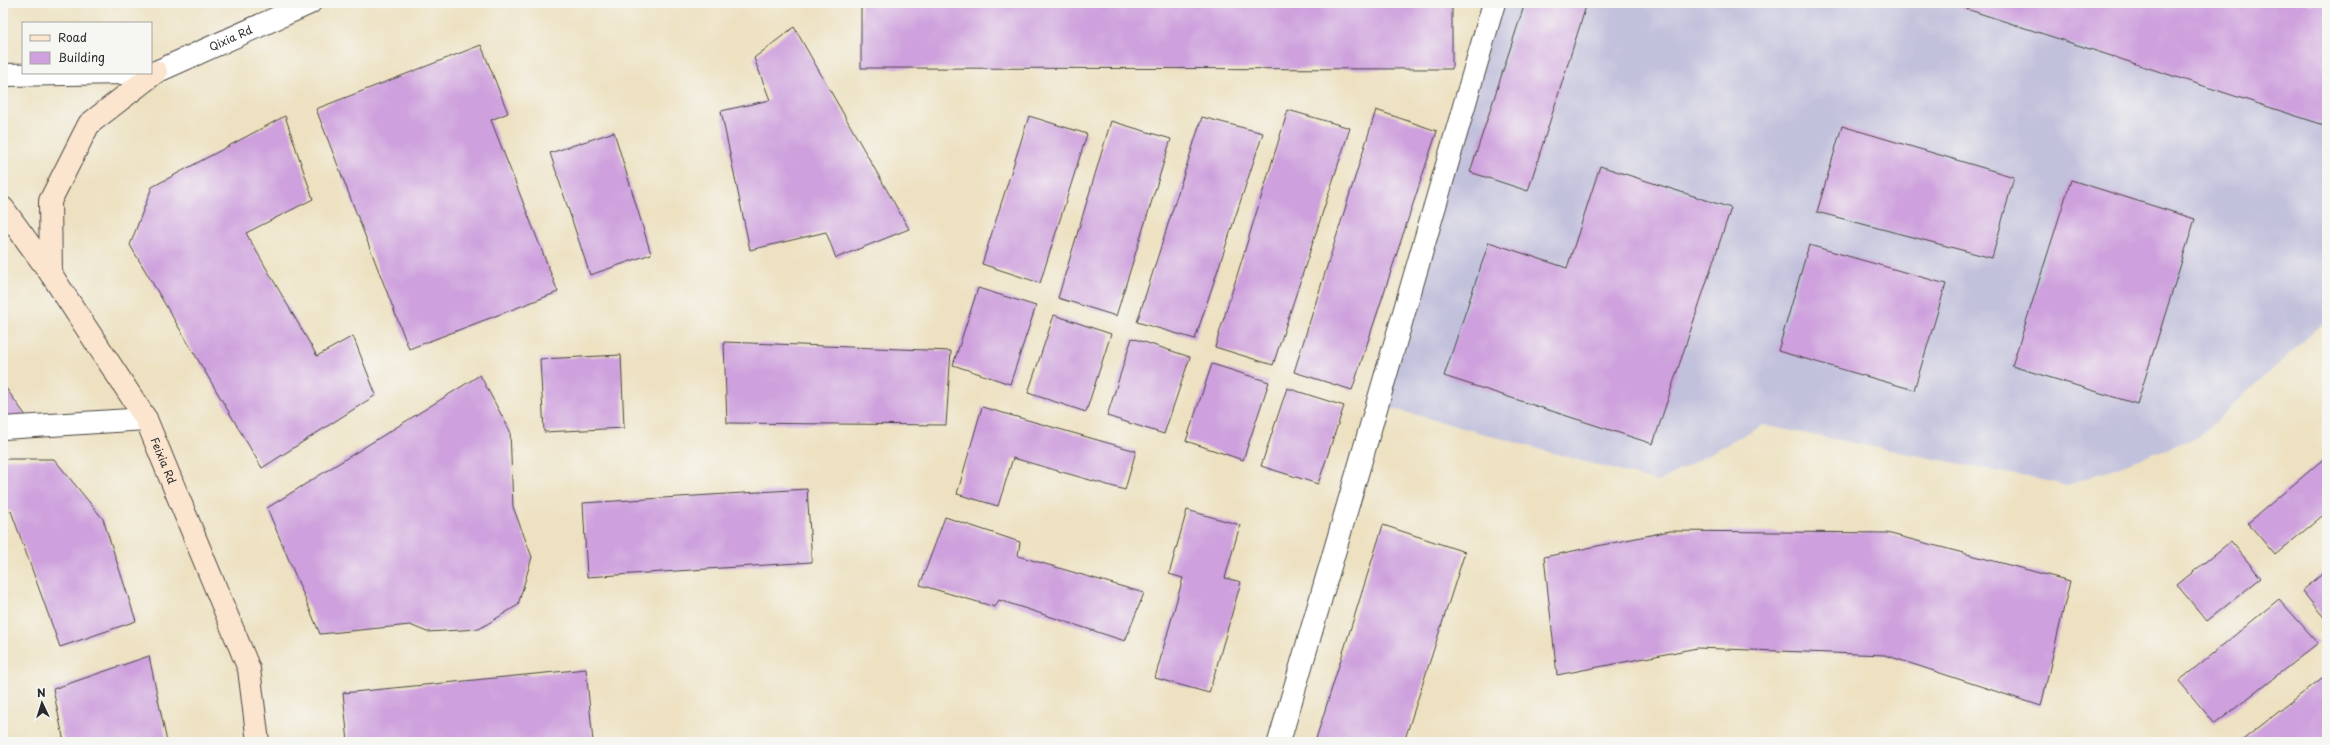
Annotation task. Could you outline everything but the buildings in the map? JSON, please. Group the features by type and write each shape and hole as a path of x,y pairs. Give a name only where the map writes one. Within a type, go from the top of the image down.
{"main road":[{"path":"51,274 50,201 89,124 152,74"},
{"name":"Feixia Rd","path":"3,208 51,274 146,419 249,668 258,742"}],"street":[{"name":"Qixia Rd","path":"153,73 310,3"},
{"path":"1279,742 1494,3"},
{"path":"3,75 66,74"},
{"path":"3,428 146,419"}],"shaded area":[{"path":"1501,3 2327,3 2327,320 2196,438 2068,485 1762,425 1658,482 1377,404"}]}
